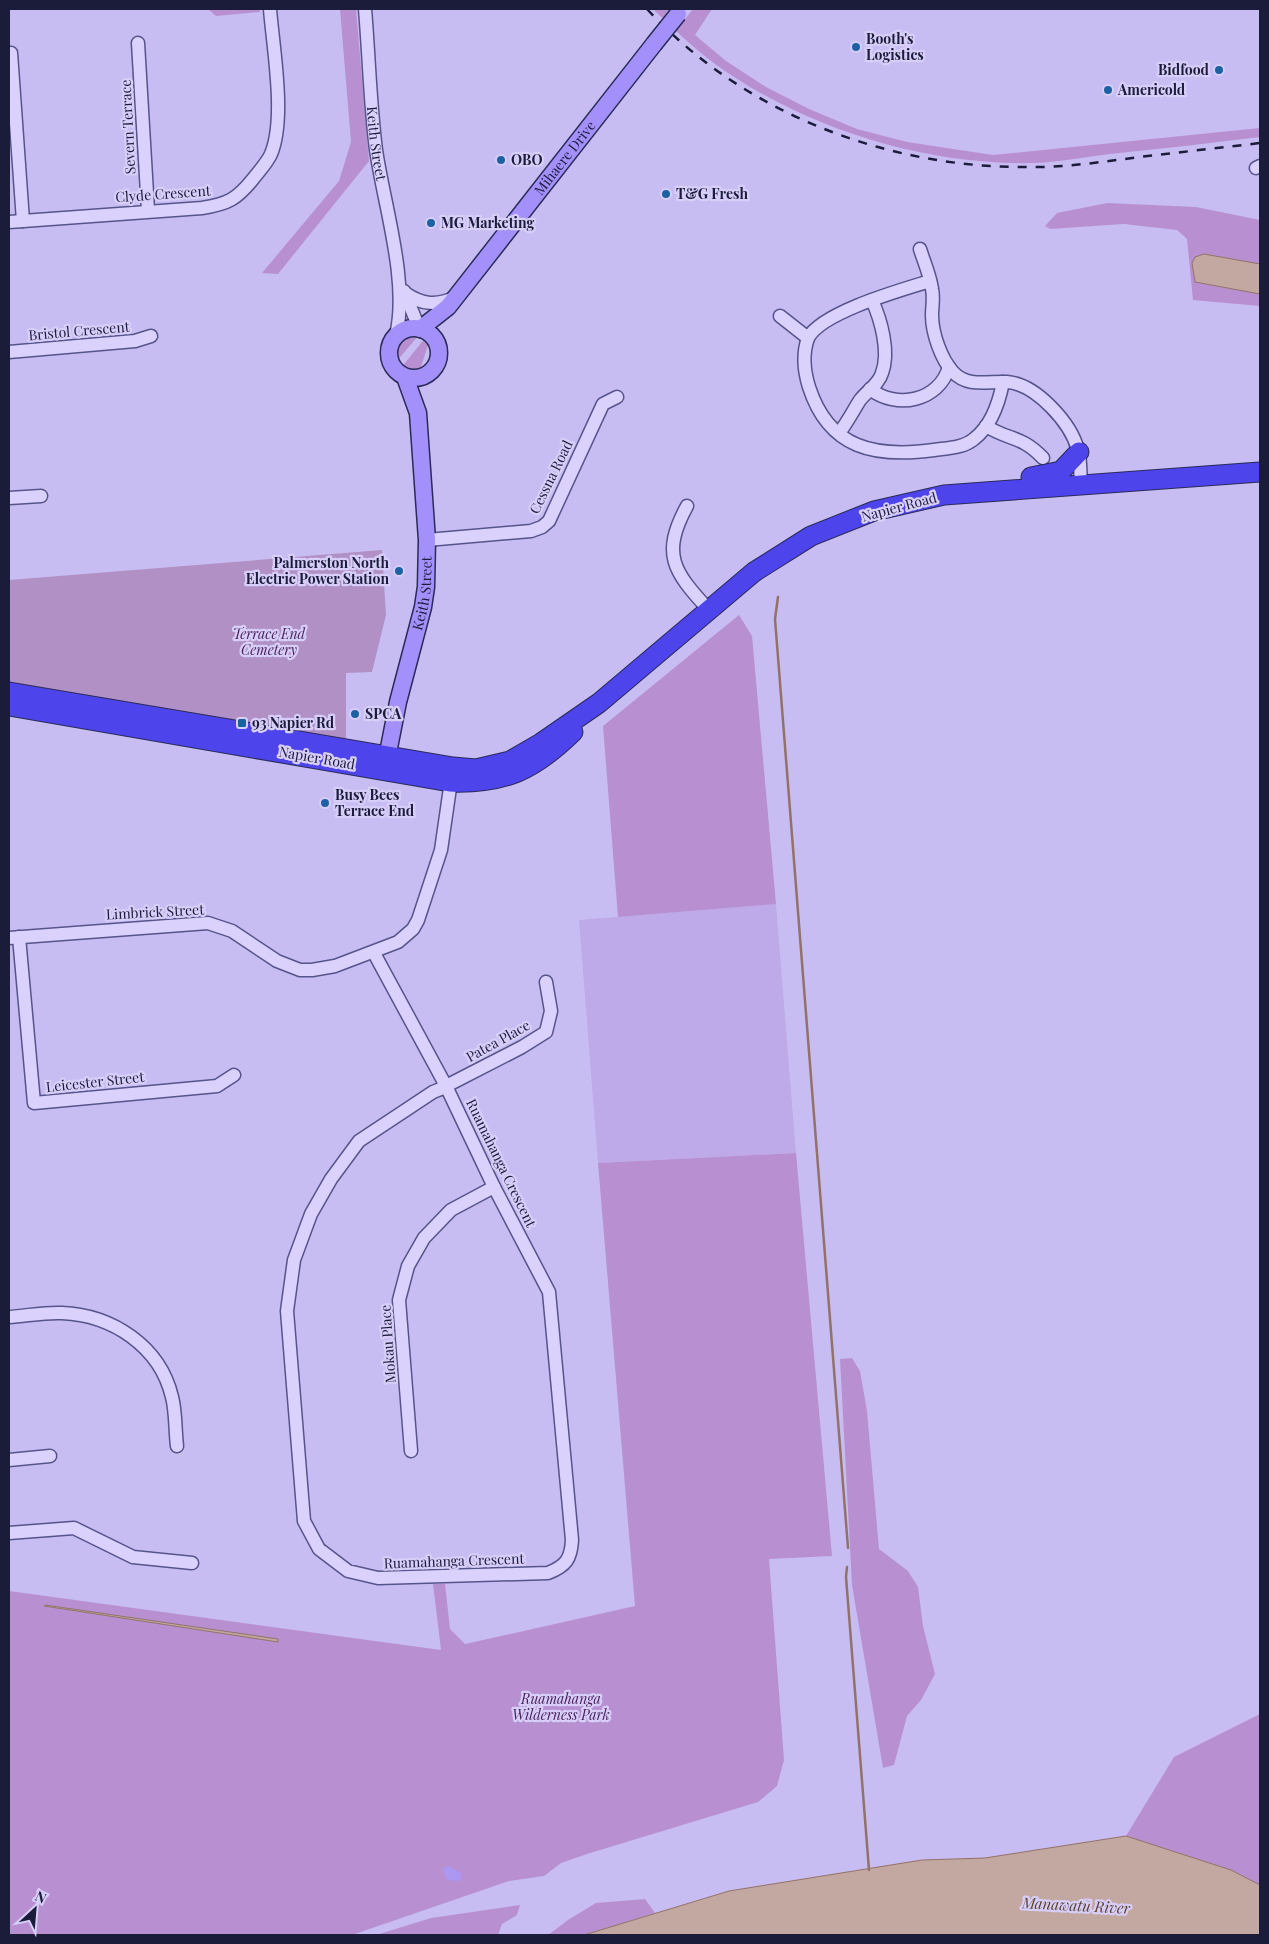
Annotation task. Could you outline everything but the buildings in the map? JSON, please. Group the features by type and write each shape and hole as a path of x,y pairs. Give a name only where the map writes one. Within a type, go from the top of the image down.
{"highway":[{"path":"944,495 977,483 1049,475 1061,471 1079,452"},
{"name":"Napier Road","path":"9,692 101,714 192,731 452,774 510,761 598,703 754,572 811,536 874,511 944,495 1260,472"},
{"name":"Napier Road","path":"9,706 101,714"}],"main road":[{"name":"Mihaere Drive","path":"419,329 453,302 680,11"},
{"name":"Mihaere Drive","path":"437,344 453,302"},
{"path":"406,329 419,329 427,332 437,344 439,358 428,375 416,379 405,378 394,370 388,358 389,346 396,335 406,329"},
{"name":"Keith Street","path":"418,413 428,375"},
{"name":"Keith Street","path":"386,763 398,702 423,607 426,587 427,540 418,413 405,378"}],"street":[{"name":"Clyde Crescent","path":"9,222 148,210 202,208 228,202 240,193 270,155 278,126 270,9"},
{"name":"Keith Street","path":"365,9 376,148 398,278 400,307 396,335"},
{"name":"Severn Terrace","path":"138,43 148,210"},
{"path":"11,53 23,221"},
{"path":"920,249 932,288 933,326 942,357 949,368 958,377 972,383 1003,382 1021,385 1048,405 1064,422 1079,452 1081,484"},
{"name":"Keith Street","path":"398,278 419,329"},
{"path":"930,281 872,300 819,325 808,338 803,356 806,379 814,403 825,422 852,443 876,452 919,452 960,446 974,439 986,426 998,405 1003,382"},
{"path":"405,293 414,300 430,304 453,302"},
{"path":"839,433 870,389 882,376 884,363 879,321 872,300"},
{"path":"780,316 808,338"},
{"name":"Bristol Crescent","path":"9,352 135,340 151,336"},
{"path":"870,389 893,400 913,400 934,390 947,376 949,368"},
{"name":"Cessna Road","path":"427,540 531,531 542,527 549,521 603,404 617,397"},
{"path":"986,426 1031,445 1043,458"},
{"path":"9,498 41,496"},
{"path":"687,506 675,528 672,548 674,563 680,574 708,609"},
{"name":"Limbrick Street","path":"14,938 208,923 232,931 277,961 300,970 325,968 374,953 406,937 418,920 441,850 452,774"},
{"name":"Leicester Street","path":"14,938 34,1103 217,1086 234,1075"},
{"name":"Ruamahanga Crescent","path":"374,953 446,1086 494,1187 549,1292 572,1540 570,1556 562,1566 548,1573 378,1578 348,1571 319,1549 304,1521 287,1311 294,1260 311,1214 331,1179 359,1141 433,1092 446,1086"},
{"name":"Patea Place","path":"446,1086 522,1047 546,1032 551,1011 546,982"},
{"name":"Mokau Place","path":"411,1451 399,1300 408,1266 424,1238 451,1210 494,1187"},
{"path":"9,1317 60,1312 79,1314 100,1319 120,1328 135,1339 149,1352 166,1380 172,1397 177,1446"},
{"path":"9,1460 50,1456"},
{"path":"9,1533 74,1528 133,1557 192,1562"}],"shaded area":[{"path":"776,904 796,1153 598,1163 579,920"}],"green space":[{"path":"208,9 259,9 260,12 216,16"},
{"path":"340,9 356,9 369,161 278,274 262,273 339,181 351,142"},
{"path":"653,9 672,9 685,19 693,9 712,9 695,35 726,61 766,87 809,109 857,129 907,142 993,155 1260,128 1260,137 1035,163 951,158 909,150 867,139 826,124 787,107 750,87 707,58"},
{"path":"1107,203 1196,207 1260,220 1260,306 1193,300 1187,239 1177,230 1124,224 1050,229 1045,226 1057,213"},
{"path":"415,334 419,335 396,362 395,351 398,343 405,337"},
{"path":"425,338 429,342 420,370 414,372 401,368"},
{"name":"Terrace End Cemetery","path":"382,550 386,615 372,672 346,673 346,739 9,683 9,580"},
{"path":"739,615 752,636 776,904 618,917 603,726"},
{"name":"Ruamahanga Wilderness Park","path":"796,1153 832,1556 769,1559 784,1760 777,1786 758,1802 587,1854 561,1863 544,1876 509,1881 352,1935 9,1935 9,1591 441,1650 433,1584 445,1584 450,1629 465,1644 635,1606 598,1163"},
{"path":"852,1358 860,1371 867,1411 879,1549 908,1571 918,1587 923,1626 935,1674 921,1700 907,1716 894,1765 883,1768 852,1585 840,1359"},
{"path":"1260,1714 1260,1885 1231,1870 1126,1836 1174,1757"},
{"path":"645,1899 655,1913 584,1935 548,1935 596,1903"},
{"path":"520,1905 517,1915 502,1924 498,1935 376,1935 431,1918"}],"sand":[{"path":"448,1866 461,1873 461,1881 447,1880 443,1869"}],"water":[{"path":"1204,254 1260,264 1260,294 1195,282 1192,263 1195,257"},
{"path":"44,1606 278,1639 278,1642"},
{"name":"Manawatū River","path":"1126,1836 1231,1870 1260,1885 1260,1935 584,1935 729,1891 922,1860 985,1858"}],"waterway":[{"path":"778,597 775,619 848,1548"},
{"path":"847,1567 846,1577 869,1870"}],"railway":[{"path":"647,9 685,45 726,77 771,104 818,127 868,144 919,157 971,164 1052,167 1260,143"}],"place":[{"name":"Booth's Logistics","path":"856,47"},
{"name":"Bidfood","path":"1219,70"},
{"name":"Americold","path":"1108,90"},
{"name":"OBO","path":"501,160"},
{"name":"T&G Fresh","path":"666,194"},
{"name":"MG Marketing","path":"431,223"},
{"name":"Palmerston North Electric Power Station","path":"399,571"},
{"name":"SPCA","path":"355,714"},
{"name":"93 Napier Rd","path":"242,723"},
{"name":"Busy Bees Terrace End","path":"325,803"}]}
